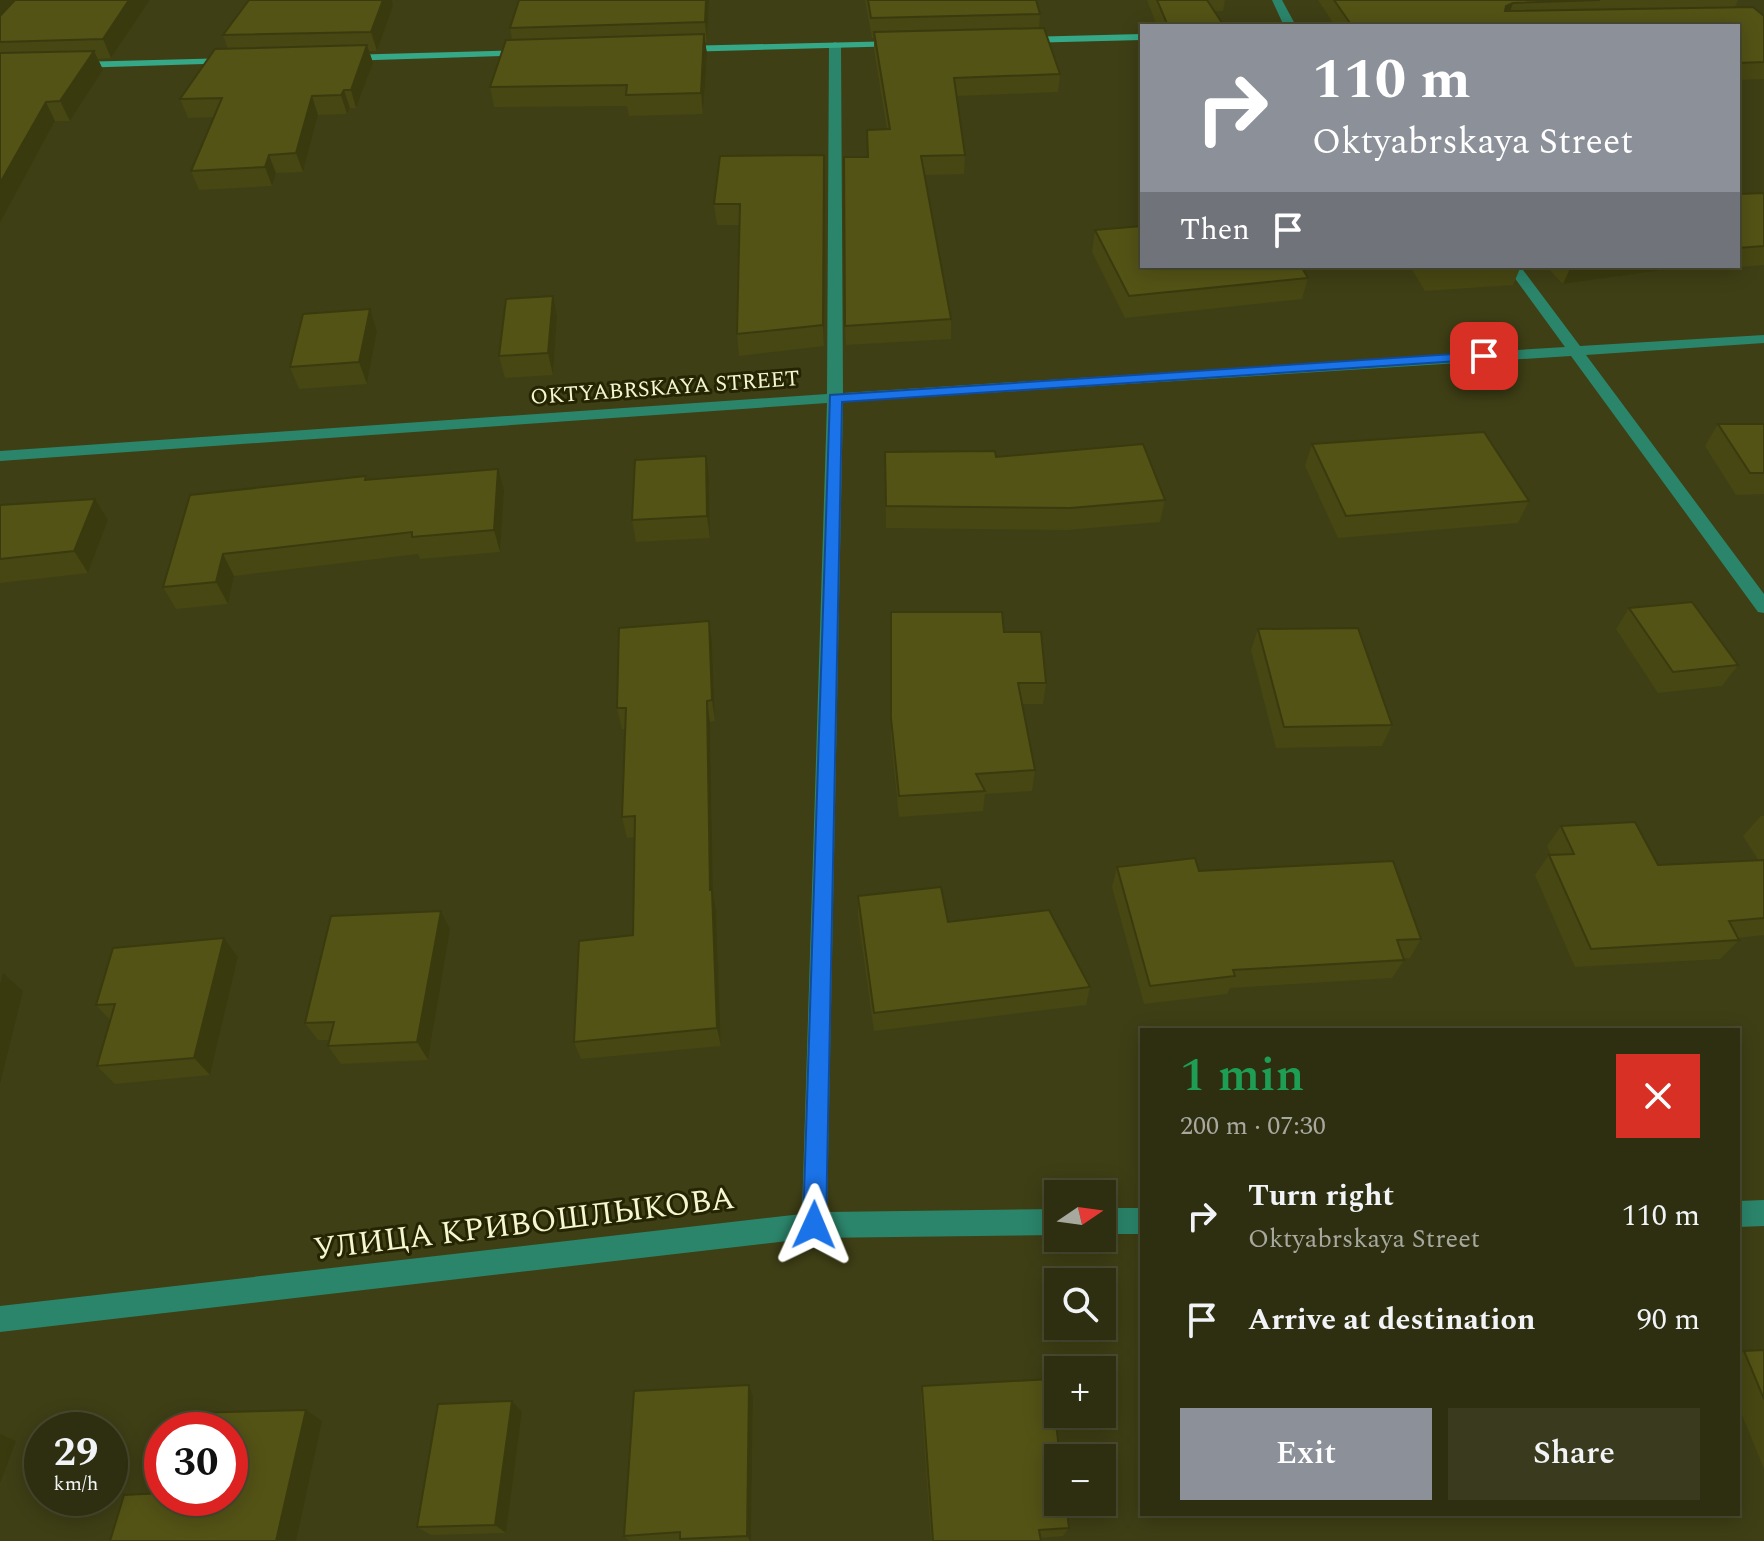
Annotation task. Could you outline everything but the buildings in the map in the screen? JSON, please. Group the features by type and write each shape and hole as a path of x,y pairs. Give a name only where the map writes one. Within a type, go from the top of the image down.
{"main road":[{"path":"1004,41 1140,37"},
{"path":"662,50 912,43"},
{"path":"331,58 536,53"},
{"path":"63,65 252,60"}],"street":[{"path":"1277,0 1289,24"},
{"path":"814,1225 835,398 835,45"},
{"path":"1515,268 1764,607"},
{"name":"OKTYABRSKAYA STREET","path":"0,456 835,398 1764,339"},
{"path":"1740,1214 1764,1213"},
{"path":"1116,1221 1140,1221"},
{"name":"УЛИЦА КРИВОШЛЫКОВА","path":"0,1319 814,1225 1044,1222"}],"route":[{"path":"814,1225 835,398 1484,356"}]}
